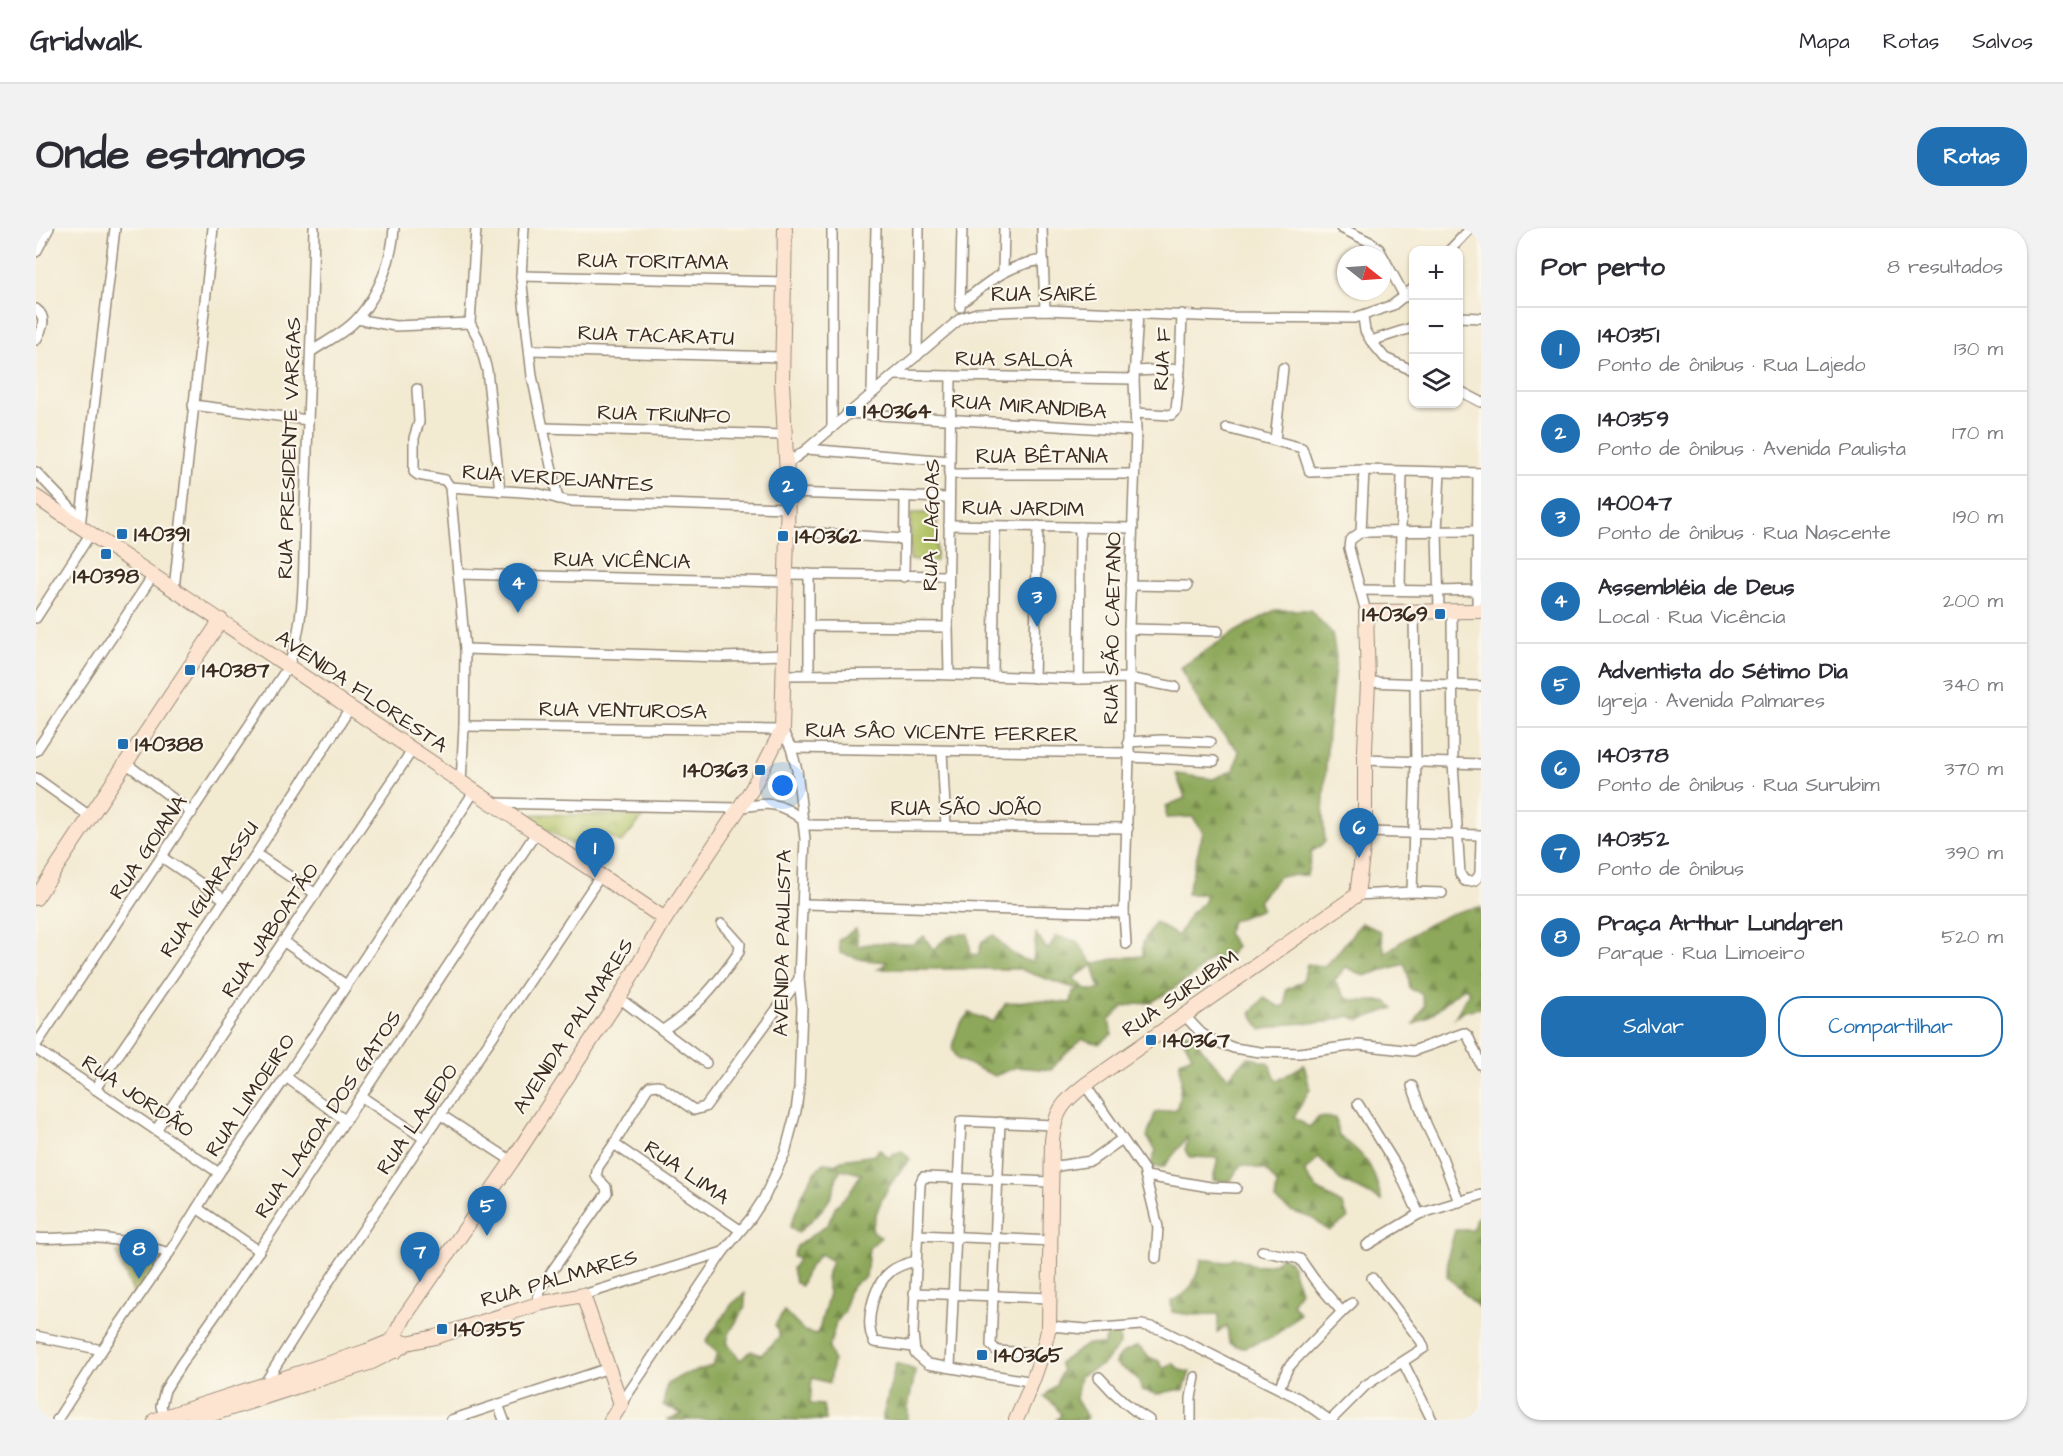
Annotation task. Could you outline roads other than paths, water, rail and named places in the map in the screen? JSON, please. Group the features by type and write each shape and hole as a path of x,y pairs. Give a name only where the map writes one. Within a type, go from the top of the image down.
{"street":[{"path":"36,252 49,228"},
{"path":"36,618 84,526 115,228"},
{"path":"174,589 213,228"},
{"name":"RUA PRESIDENTE VARGAS","path":"288,667 297,646 299,629 312,351 314,228"},
{"path":"312,351 357,319 382,280 390,258 394,228"},
{"path":"476,228 470,323 478,338 487,370 500,492"},
{"path":"524,228 521,276 534,387 558,499"},
{"name":"AVENIDA PAULISTA","path":"611,1420 723,1252 751,1218 786,1153 796,1111 802,1008 799,979 804,904 804,823 797,770 791,748 782,730 788,531 788,464 784,435 782,357 785,228"},
{"path":"832,228 832,428"},
{"path":"872,393 876,228"},
{"path":"917,356 919,228"},
{"path":"961,318 962,228"},
{"path":"1003,271 1004,228"},
{"path":"1042,228 1045,310"},
{"path":"1341,228 1370,242 1378,249 1405,297"},
{"path":"1454,246 1471,228"},
{"path":"960,304 1003,271 1027,262 1043,260"},
{"name":"RUA TORITAMA","path":"521,276 783,282"},
{"path":"1409,292 1394,305 1359,317 1371,341 1385,358 1409,369"},
{"path":"36,309 44,318 36,340"},
{"name":"RUA SAIRÉ","path":"788,464 961,318 976,313 1045,310 1182,315 1359,317"},
{"name":"RUA SÃO CAETANO","path":"1126,944 1124,913 1128,828 1128,629 1136,431 1134,375 1138,313"},
{"name":"RUA F","path":"1135,413 1171,415 1174,413 1177,405 1180,369 1182,315"},
{"path":"1463,317 1481,318"},
{"path":"357,319 395,326 470,323"},
{"path":"1371,341 1409,328"},
{"name":"RUA TACARATU","path":"530,350 782,357"},
{"path":"1275,440 1283,368"},
{"name":"RUA SALOÁ","path":"894,375 1134,375 1180,369"},
{"name":"RUA LAGOAS","path":"950,675 948,576 951,376"},
{"name":"RUA VERDEJANTES","path":"417,389 420,422 414,438 414,472 418,475 445,480 450,487 536,494 558,499 788,508"},
{"path":"1463,393 1481,402"},
{"path":"193,405 308,420"},
{"name":"RUA MIRANDIBA","path":"848,413 1136,431"},
{"name":"RUA TRIUNFO","path":"543,428 784,435"},
{"path":"1227,428 1302,448 1310,472 1364,470 1479,473 1476,531 1479,611 1366,612"},
{"path":"807,449 949,461"},
{"path":"1361,532 1364,470"},
{"path":"1400,590 1402,471"},
{"path":"36,472 84,526"},
{"path":"1440,472 1437,591 1445,611 1454,685 1453,763 1460,874 1464,881 1473,881 1478,878 1481,840"},
{"name":"RUA BÊTANIA","path":"949,474 1134,474"},
{"path":"450,487 465,649 462,783"},
{"path":"788,493 949,498"},
{"name":"AVENIDA FLORESTA","path":"36,497 84,526 288,667 665,919"},
{"path":"904,577 905,498"},
{"name":"RUA JARDIM","path":"949,525 1133,528"},
{"path":"993,675 995,526"},
{"path":"1034,678 1038,526"},
{"path":"1079,679 1080,527"},
{"path":"788,531 904,539"},
{"path":"1442,893 1357,895 1365,832 1368,682 1366,612 1349,548 1350,540 1361,532 1476,531"},
{"path":"36,751 153,574"},
{"name":"RUA VICÊNCIA","path":"458,574 785,578 809,574 948,576"},
{"path":"809,574 809,674"},
{"path":"1130,585 1187,586"},
{"path":"1360,590 1479,590"},
{"path":"1412,892 1416,762 1414,611"},
{"path":"36,898 221,620"},
{"path":"809,626 948,627"},
{"path":"1128,629 1218,631"},
{"path":"465,649 655,656 784,656"},
{"name":"RUA GOIANA","path":"36,1047 288,667"},
{"path":"785,675 993,675 1034,678 1128,678 1175,687"},
{"path":"1368,682 1481,686"},
{"name":"RUA IGUARASSU","path":"95,1089 256,854 350,708"},
{"name":"RUA VENTUROSA","path":"464,726 782,730"},
{"name":"AVENIDA PALMARES","path":"399,1344 400,1324 512,1161 619,998 665,919 752,789 782,730"},
{"path":"1128,742 1162,740 1210,742"},
{"name":"RUA SÂO VICENTE FERRER","path":"791,748 1129,755 1214,761"},
{"name":"RUA JABOATÃO","path":"156,1130 413,749"},
{"path":"942,752 946,826"},
{"path":"1365,760 1481,764"},
{"path":"127,764 192,813"},
{"path":"36,778 91,817"},
{"name":"RUA LIMOEIRO","path":"57,1420 474,792"},
{"path":"492,802 738,808 768,803 786,808 804,823"},
{"name":"RUA SÃO JOÃO","path":"804,823 1128,828"},
{"path":"1365,832 1481,835"},
{"name":"RUA LAGOA DOS GATOS","path":"161,1419 161,1402 165,1390 536,833"},
{"path":"256,854 316,894"},
{"path":"163,858 224,899"},
{"name":"RUA LAJEDO","path":"265,1383 338,1267 601,875"},
{"name":"RUA SURUBIM","path":"1016,1420 1034,1382 1049,1326 1050,1182 1053,1125 1061,1106 1085,1085 1357,895"},
{"path":"804,904 1124,913"},
{"path":"663,1030 688,1013 707,995 739,952 740,944 722,924"},
{"path":"283,941 346,985"},
{"path":"538,1304 538,1294 552,1271 607,1193 606,1187 596,1176 596,1172 650,1086 663,1087 694,1110 705,1107 799,979"},
{"path":"619,998 706,1062"},
{"path":"1185,1016 1200,1034 1212,1040 1234,1048 1260,1052 1299,1053 1359,1045 1413,1051 1466,1034 1481,1065"},
{"name":"RUA JORDÃO","path":"36,1047 219,1173"},
{"path":"286,1077 346,1121"},
{"path":"1085,1085 1144,1170 1158,1227 1156,1258"},
{"path":"1412,1086 1459,1202"},
{"path":"362,1097 425,1139"},
{"path":"1358,1104 1397,1167 1419,1215"},
{"path":"441,1115 512,1161"},
{"path":"950,1367 961,1121 1053,1125"},
{"path":"1000,1122 991,1345 994,1350 1043,1354"},
{"path":"1051,1167 1091,1161 1122,1139"},
{"name":"RUA LIMA","path":"614,1144 740,1230"},
{"path":"1146,1176 1210,1187 1236,1188"},
{"path":"1034,1382 928,1364 915,1353 913,1347 914,1293 920,1184 923,1177 1050,1182"},
{"path":"1367,1245 1419,1215 1481,1195"},
{"path":"196,1208 259,1251"},
{"path":"918,1235 1051,1241"},
{"path":"36,1238 88,1237 140,1244 169,1253"},
{"path":"1262,1251 1300,1259 1342,1312"},
{"name":"RUA PALMARES","path":"399,1344 435,1337 538,1304 583,1294 723,1252"},
{"path":"913,1347 874,1342 870,1324 878,1287 889,1272 916,1261"},
{"path":"1049,1326 1086,1329 1142,1324 1160,1329 1298,1398 1330,1420 1366,1385 1422,1350 1423,1344 1372,1278"},
{"path":"914,1293 1050,1298"},
{"path":"583,1294 621,1404"},
{"path":"1279,1388 1288,1368 1352,1303"},
{"path":"36,1336 102,1350"},
{"path":"161,1419 265,1383 368,1351 399,1344"},
{"path":"194,1420 372,1362 399,1344"},
{"path":"1403,1362 1432,1420"},
{"path":"451,1420 609,1368"},
{"path":"1100,1377 1110,1390 1149,1420"},
{"path":"1191,1420 1191,1398 1195,1377"},
{"path":"498,1404 504,1420"}],"place":[{"name":"140364","path":"851,411"},
{"name":"140359","path":"788,516"},
{"name":"140391","path":"122,534"},
{"name":"140362","path":"783,536"},
{"name":"140398","path":"106,554"},
{"name":"Assembléia de Deus","path":"518,613"},
{"name":"140369","path":"1440,614"},
{"name":"140047","path":"1037,627"},
{"name":"140387","path":"190,670"},
{"name":"140388","path":"123,744"},
{"name":"140363","path":"760,770"},
{"name":"140378","path":"1359,858"},
{"name":"140351","path":"595,878"},
{"name":"140367","path":"1151,1040"},
{"name":"Adventista do Sétimo Dia","path":"487,1236"},
{"name":"Praça Arthur Lundgren","path":"139,1279"},
{"name":"140352","path":"420,1282"},
{"name":"140355","path":"442,1329"},
{"name":"140365","path":"982,1355"}]}
